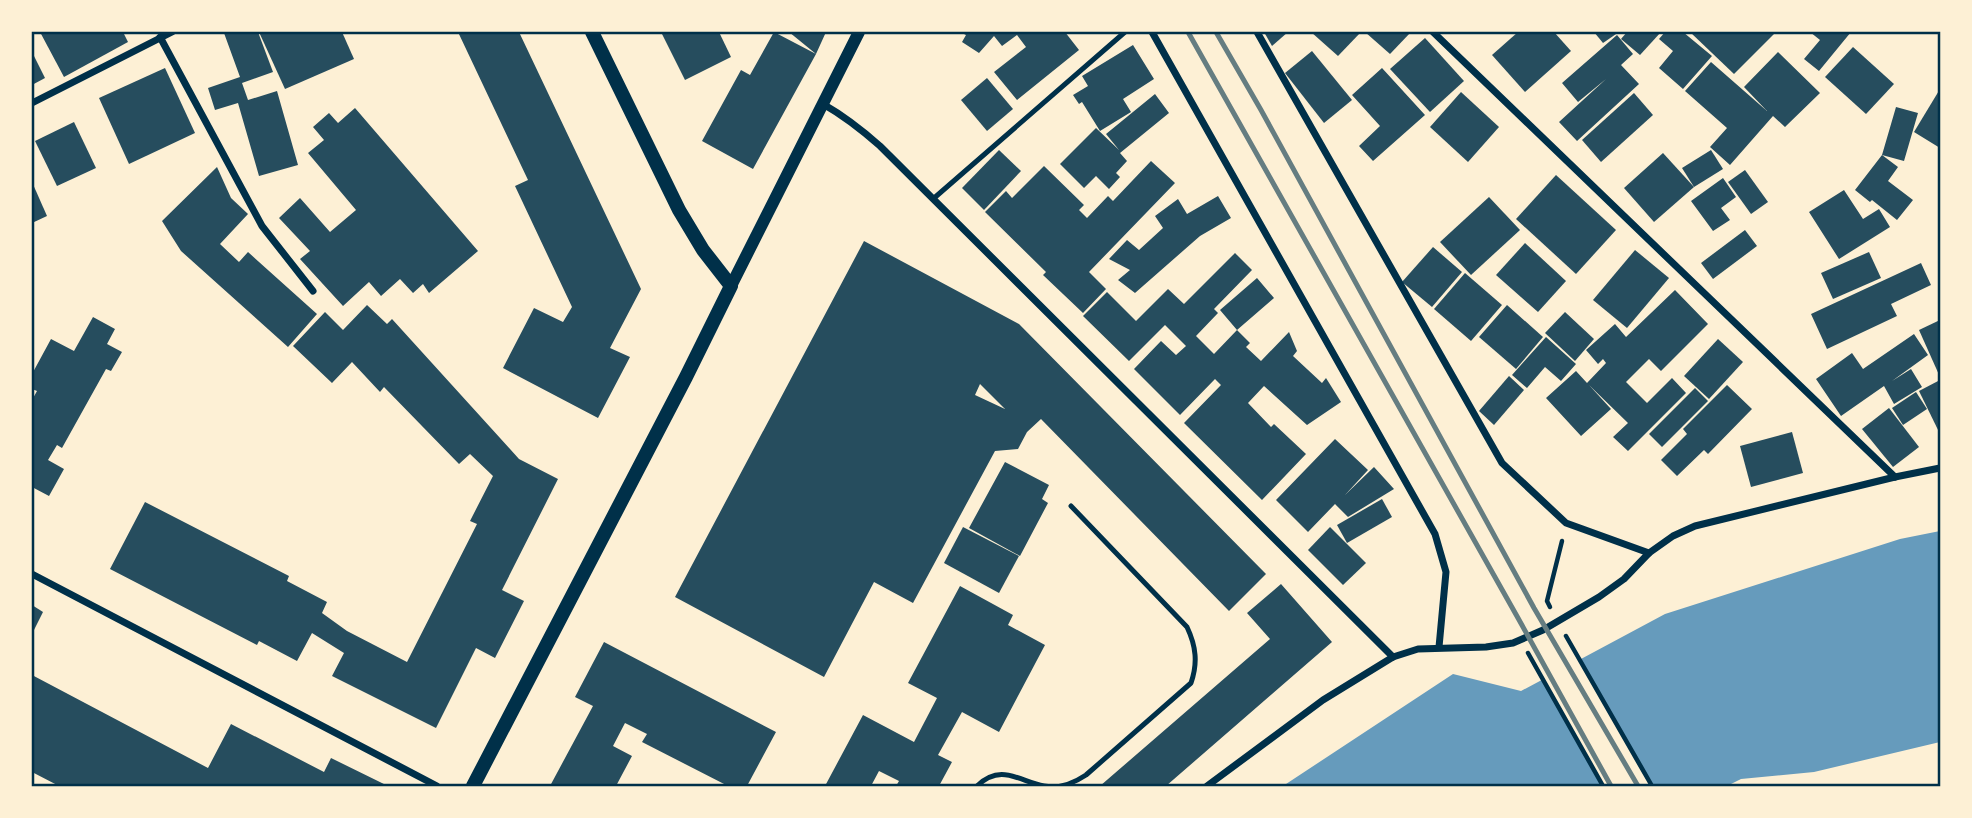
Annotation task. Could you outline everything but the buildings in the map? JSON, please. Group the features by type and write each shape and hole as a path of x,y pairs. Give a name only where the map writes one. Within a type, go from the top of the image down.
{"main road":[{"path":"473,786 731,286 703,250 679,210 592,32"}],"street":[{"path":"32,103 172,32"},
{"path":"731,286 859,32"},
{"path":"1152,32 1435,534 1446,572 1439,647"},
{"path":"1257,32 1502,463 1566,523 1649,553"},
{"path":"1433,32 1895,477"},
{"path":"160,37 262,226 313,291"},
{"path":"823,104 861,129 1393,657"},
{"path":"1207,786 1323,699 1393,657 1418,649 1486,647 1513,643 1543,630 1599,597 1624,579 1649,553 1673,536 1695,526 1941,468"},
{"path":"32,574 437,786"}],"lane":[{"path":"933,199 1125,32"},
{"path":"977,786 992,777 1005,774 1019,776 1044,786 1076,782 1191,683 1195,673 1195,652 1187,627 1071,506"}],"path":[{"path":"1553,613 1547,601 1566,523"},
{"path":"1560,624 1652,786"},
{"path":"1523,646 1603,786"}],"water":[{"path":"1940,531 1940,742 1814,772 1741,779 1727,786 1283,786 1453,674 1521,691 1665,614 1900,539"}],"pier":[{"path":"1578,656 1652,786 1603,786 1541,676"}],"railway":[{"path":"1188,32 1611,786"},
{"path":"1216,32 1534,608 1638,786"}]}
